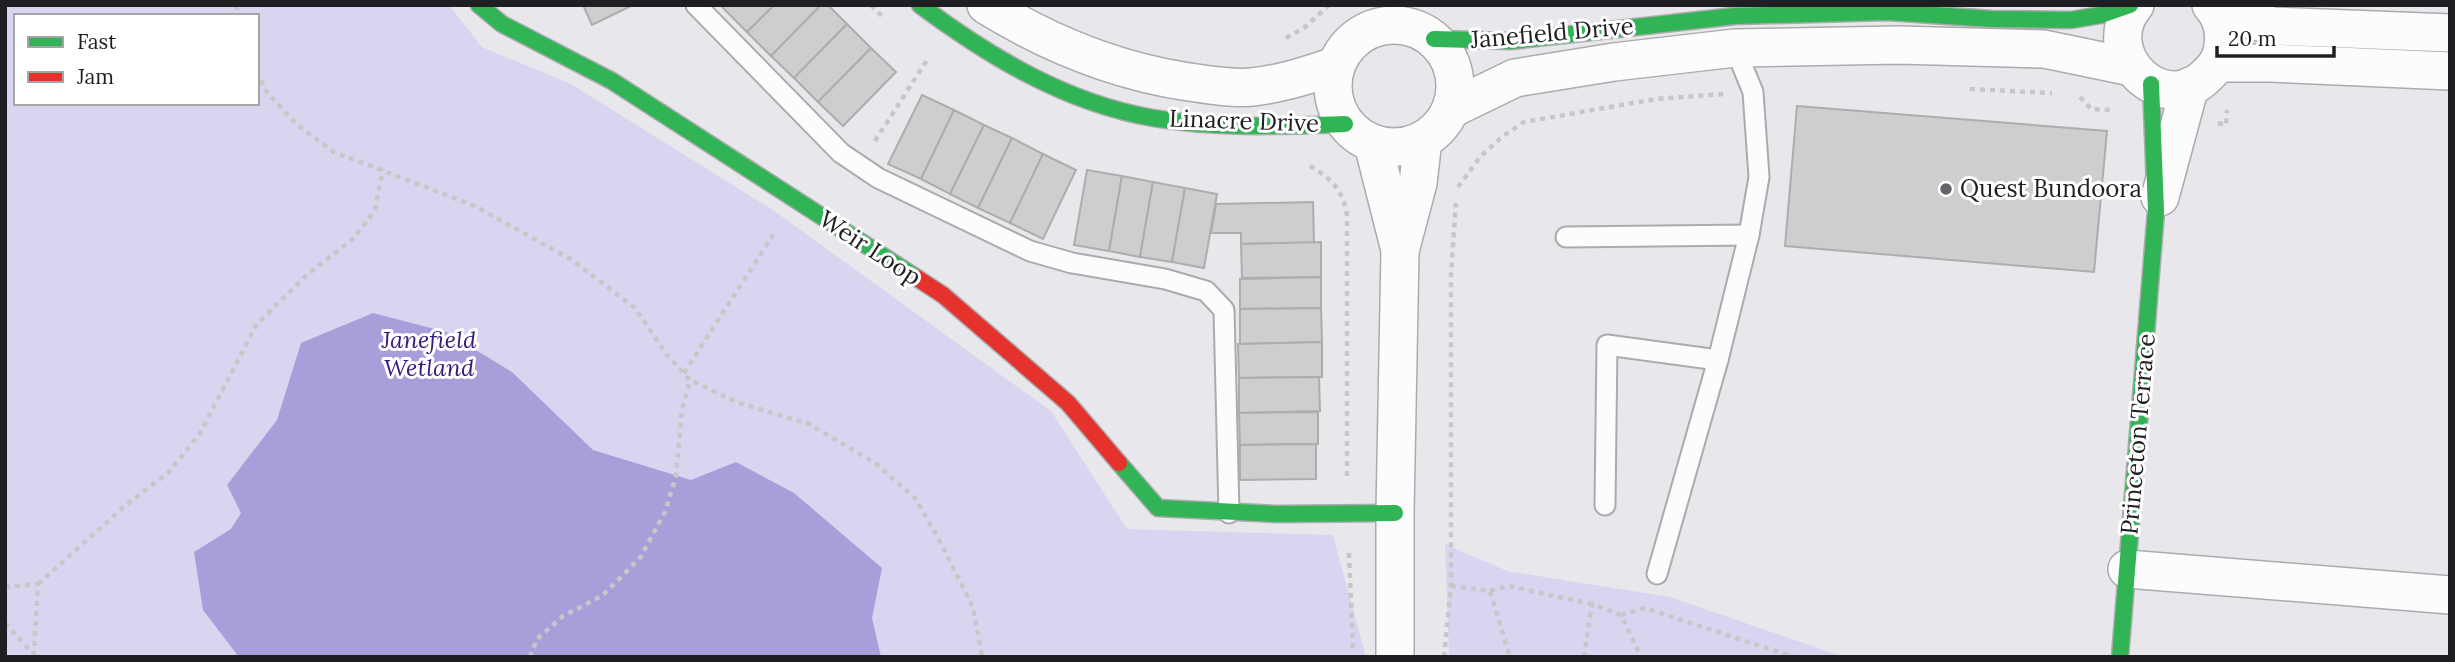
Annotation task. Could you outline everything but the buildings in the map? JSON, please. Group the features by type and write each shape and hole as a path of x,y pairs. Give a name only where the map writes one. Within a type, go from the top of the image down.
{"street":[{"name":"Weir Loop","path":"479,5 502,24 612,80 943,295 1068,403 1158,508 1348,516 1395,513"},
{"name":"Linacre Drive","path":"920,5 991,56 1037,80 1091,101 1135,114 1188,123 1359,134"},
{"name":"Linacre Drive","path":"986,5 1021,27 1069,50 1111,65 1161,78 1208,85 1249,87 1296,79 1349,36"},
{"name":"Janefield Drive","path":"1415,24 1511,41 1735,16 1888,12 1992,19 2071,20 2101,15 2130,5"},
{"path":"2135,5 2123,29 2123,48 2161,94 2201,81 2218,63 2224,38 2222,25 2213,8"},
{"path":"2213,8 2273,26 2450,33"},
{"path":"1359,134 1399,147 1423,140 1440,127 1451,109 1455,91 1454,72 1446,54 1415,24 1390,24 1349,36 1332,97 1359,134 1400,251"},
{"name":"Janefield Drive","path":"1451,109 1515,78 1614,62 1735,48 1899,45 2044,50 2161,94"},
{"path":"2218,63 2450,71"},
{"name":"Princeton Terrace","path":"2120,657 2156,212 2161,94"},
{"path":"1395,657 1400,251 1418,183 1423,140"},
{"path":"2127,569 2450,595"}],"lane":[{"path":"696,5 841,153 878,178 1048,257 1165,279 1206,291 1224,310 1229,513"},
{"path":"1657,574 1718,360 1749,235 1759,177 1753,92 1735,48"},
{"path":"1566,237 1749,235"},
{"path":"1605,505 1606,345 1718,360"}],"path":[{"path":"259,75 266,91 297,125 334,152 475,206 572,260 635,308 667,355 690,380 739,403 809,424 875,463 915,498 937,536 973,607 982,657"},
{"path":"1957,88 2053,93"},
{"path":"1444,657 1451,586 1451,273 1458,186 1481,156 1503,135 1524,122 1656,99 1753,92"},
{"path":"2076,93 2091,109 2161,94 2226,125 2227,104"},
{"path":"5,587 38,584 126,505 169,472 200,433 257,324 308,274 354,238 375,210 383,169"},
{"path":"684,373 796,200"},
{"path":"530,657 537,639 563,616 602,596 640,558 665,512 676,476 682,409 690,380"},
{"path":"35,654 38,584"},
{"path":"1451,586 1490,591 1508,586 1592,604 1621,615 1645,608 1794,657"},
{"path":"1490,591 1510,657"},
{"path":"1584,657 1592,604"},
{"path":"1621,615 1641,657"},
{"path":"5,622 35,654"}],"green space":[{"name":"Janefield Wetland","path":"5,5 449,5 482,47 571,84 773,210 1051,411 1127,529 1333,535 1366,657 5,657"},
{"path":"1445,544 1507,571 1670,597 1844,657 1449,657"}],"shaded area":[{"path":"373,313 446,332 512,372 593,450 691,480 736,462 794,493 882,568 872,618 881,657 239,657 203,610 194,552 231,529 241,513 227,485 277,420 301,343"}],"traffic: fast":[{"path":"479,5 502,24 612,81 917,278"},
{"path":"920,5 1002,60 1030,75 1090,101 1121,111 1153,118 1225,125 1345,124"},
{"path":"1434,39 1511,41 1735,16 1888,12 1992,19 2071,20 2101,15 2130,5"},
{"path":"2120,657 2156,211 2151,84"},
{"path":"1119,463 1158,508 1276,514 1395,513"}],"traffic: jam":[{"path":"917,278 943,295 1068,403 1119,463"}],"place":[{"name":"Quest Bundoora","path":"1946,189"}]}
